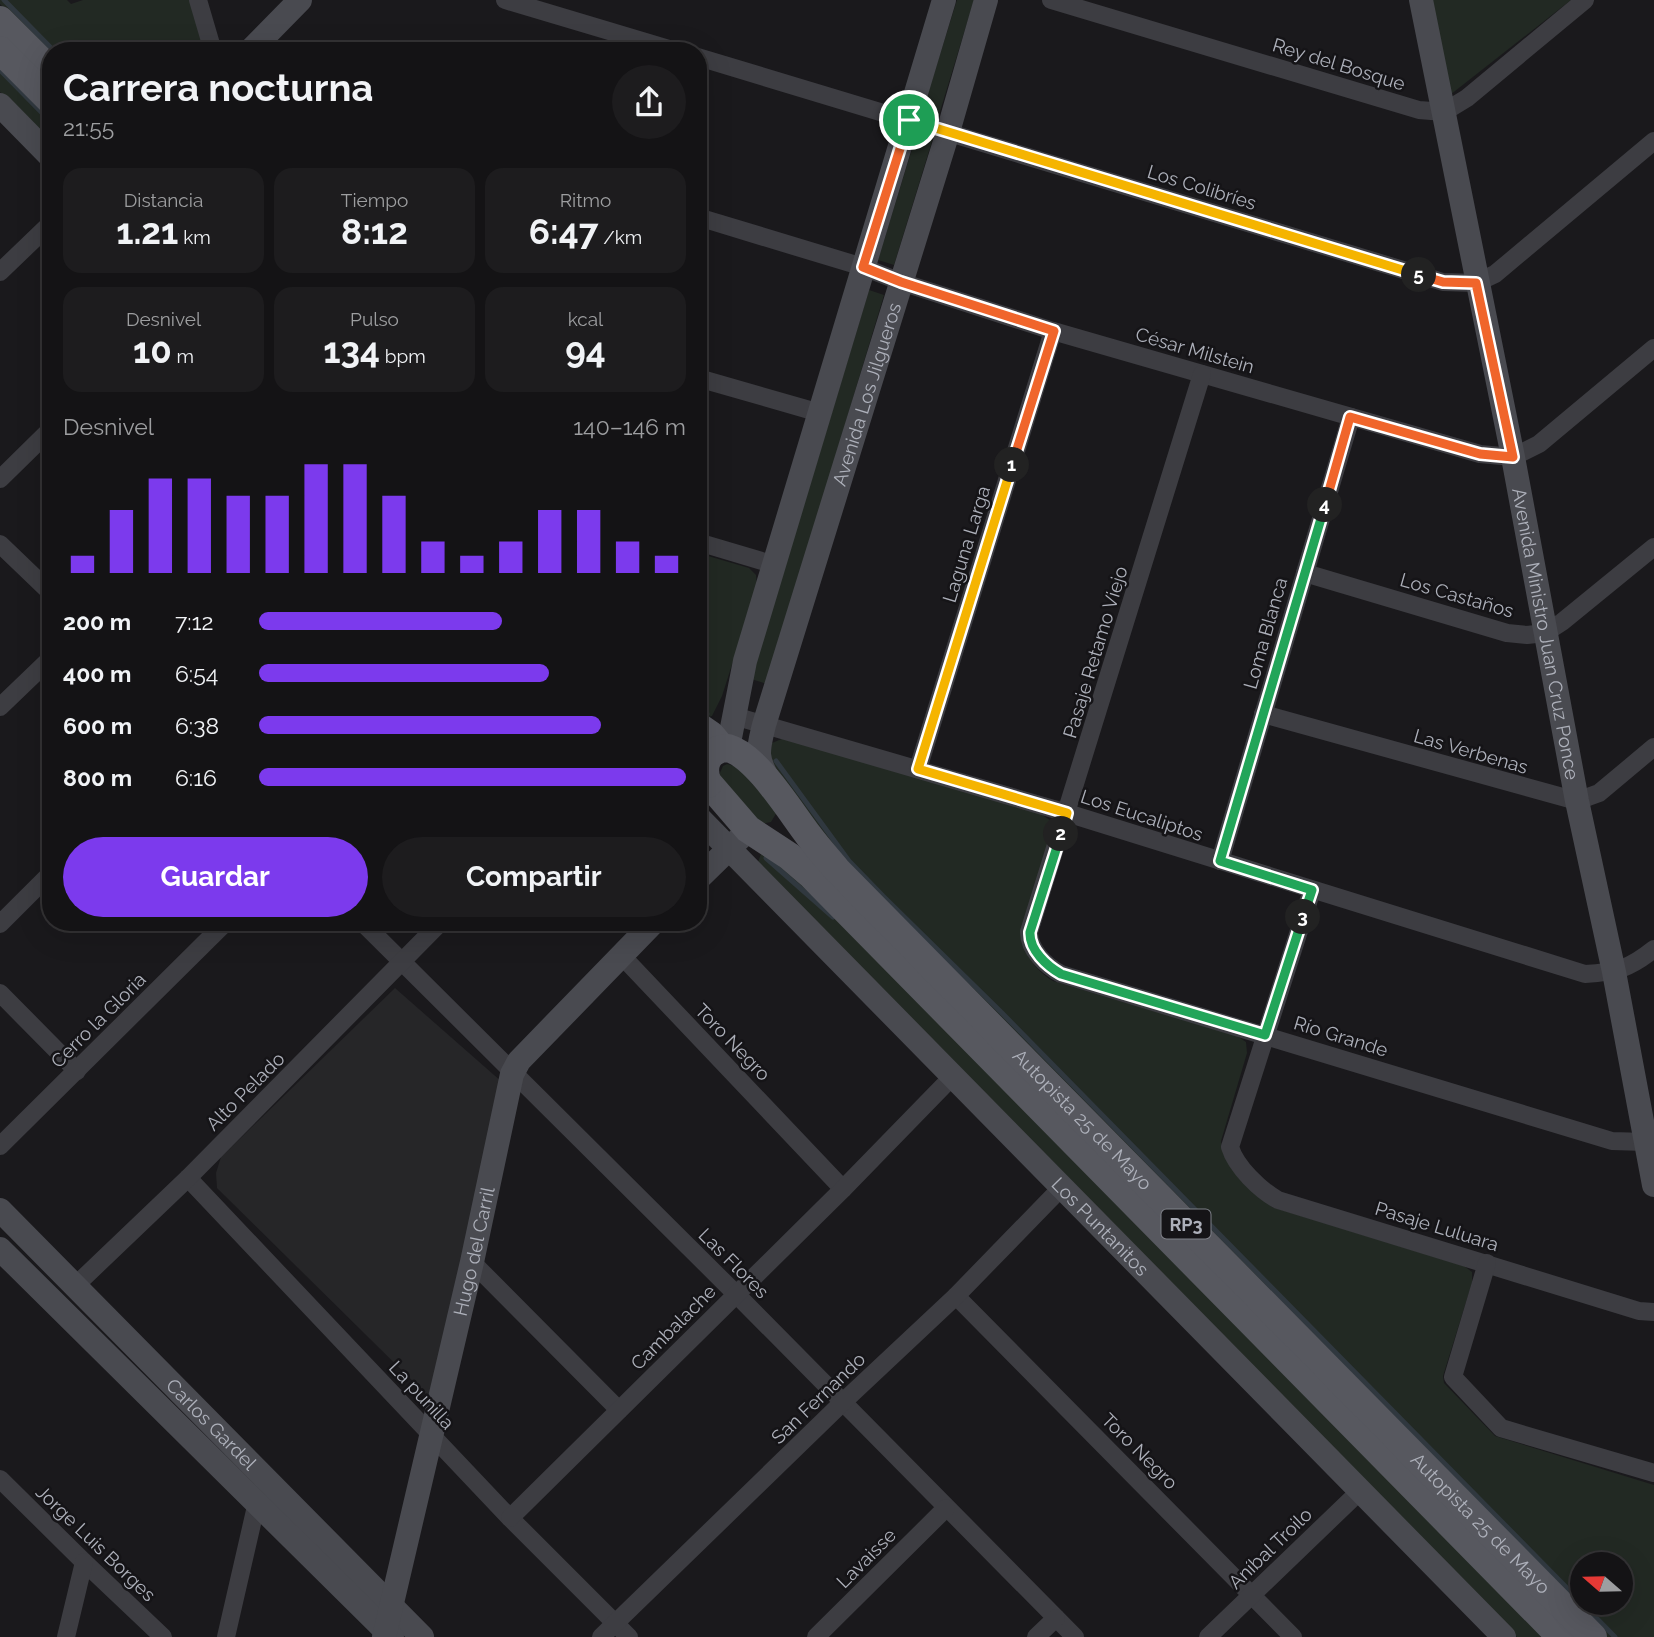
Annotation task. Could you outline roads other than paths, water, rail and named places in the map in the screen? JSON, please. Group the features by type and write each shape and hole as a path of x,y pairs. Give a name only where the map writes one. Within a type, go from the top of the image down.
{"main road":[{"path":"0,20 42,62"},
{"path":"0,50 42,92"},
{"name":"RP3","path":"707,732 725,748 744,758 780,795"},
{"name":"RP3","path":"707,760 715,751 725,748"},
{"name":"RP3","path":"707,783 745,837"},
{"path":"745,837 770,836 779,833 786,826 789,817 780,795"},
{"name":"Autopista 25 de Mayo","path":"780,795 809,837 837,870 1593,1637"},
{"name":"Autopista 25 de Mayo","path":"745,837 789,856 810,874 1560,1637"}],"street":[{"path":"198,0 210,42"},
{"path":"259,42 300,0"},
{"path":"505,0 646,42"},
{"name":"Avenida Los Jilgueros","path":"725,748 745,661 944,0"},
{"name":"Avenida Los Jilgueros","path":"780,795 759,764 764,724 948,132 986,0"},
{"name":"Rey del Bosque","path":"1051,0 1419,110 1444,112"},
{"name":"Avenida Ministro Juan Cruz Ponce","path":"1421,0 1513,457 1577,801 1650,1141 1654,1185"},
{"path":"1444,112 1467,98 1585,0"},
{"name":"Los Colibríes","path":"707,60 1443,282 1476,283"},
{"path":"0,105 42,148"},
{"path":"1476,283 1495,274 1654,141"},
{"name":"César Milstein","path":"707,220 863,267 901,282 1054,331 1480,454 1513,457"},
{"path":"0,272 42,232"},
{"name":"Laguna Larga","path":"918,769 1054,331"},
{"path":"1513,457 1539,444 1653,352"},
{"name":"Pasaje Retamo Viejo","path":"1029,942 1202,374"},
{"path":"707,381 820,413"},
{"name":"Loma Blanca","path":"1220,861 1350,417"},
{"path":"0,480 42,438"},
{"path":"0,544 42,584"},
{"path":"707,545 775,565"},
{"path":"1545,634 1654,547"},
{"name":"Los Castaños","path":"1305,573 1507,633 1545,634"},
{"path":"0,707 42,667"},
{"name":"Las Verbenas","path":"1263,714 1577,801"},
{"name":"Los Eucaliptos","path":"734,716 1067,813 1585,974 1614,972 1638,962 1654,949"},
{"path":"1577,801 1599,793 1654,747"},
{"name":"Los Puntanitos","path":"707,821 745,837 953,1076 1504,1637"},
{"path":"707,871 745,837"},
{"path":"0,924 42,882"},
{"path":"1265,1035 1312,890"},
{"name":"Cerro la Gloria","path":"0,1146 217,931"},
{"name":"Las Flores","path":"371,931 736,1294 1075,1637"},
{"name":"Alto Pelado","path":"76,1285 188,1178 432,931"},
{"name":"Hugo del Carril","path":"387,1635 512,1074 519,1062 645,931"},
{"name":"Río Grande","path":"1029,942 1048,967 1061,974 1612,1141 1650,1141"},
{"name":"Toro Negro","path":"621,955 843,1189"},
{"path":"0,993 77,1071"},
{"name":"Pasaje Luluara","path":"1265,1035 1230,1147 1234,1159 1269,1195 1639,1311 1654,1312"},
{"name":"Cambalache","path":"510,1518 843,1189 953,1076"},
{"name":"La punilla","path":"188,1178 431,1436 629,1637"},
{"name":"San Fernando","path":"601,1637 956,1296 1062,1187"},
{"name":"Carlos Gardel","path":"0,1210 422,1637"},
{"name":"Carlos Gardel","path":"0,1249 257,1502 387,1635"},
{"path":"472,1262 619,1410"},
{"path":"1487,1263 1453,1377 1501,1428 1654,1473"},
{"name":"Toro Negro","path":"956,1296 1293,1637"},
{"name":"Jorge Luis Borges","path":"0,1479 163,1637"},
{"name":"Aníbal Troilo","path":"1208,1637 1361,1490"},
{"path":"226,1637 257,1502"},
{"name":"Lavaisse","path":"816,1637 946,1508"},
{"path":"66,1637 84,1563"},
{"path":"1036,1637 1056,1618"}],"waterway":[{"path":"4,0 45,42"},
{"path":"0,70 42,113"},
{"path":"776,761 849,861 1615,1637"},
{"path":"766,858 833,917"}]}
